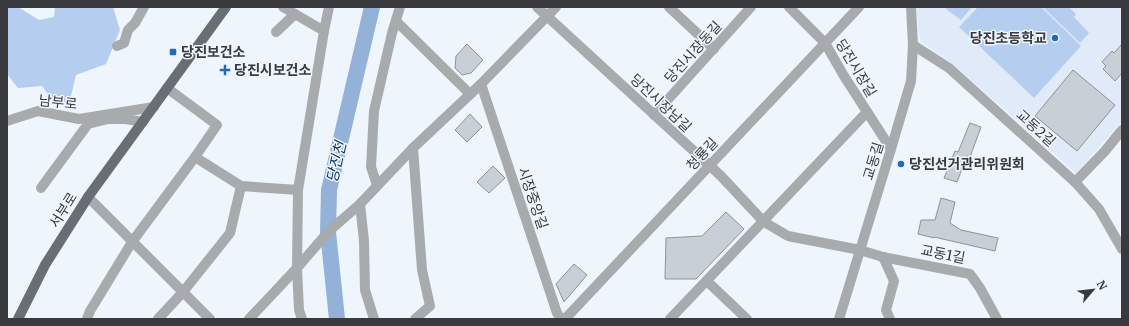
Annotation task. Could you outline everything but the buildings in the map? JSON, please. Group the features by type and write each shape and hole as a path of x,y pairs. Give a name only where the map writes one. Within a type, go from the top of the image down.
{"main road":[{"name":"서부로","path":"18,319 45,265 88,197 224,8"}],"street":[{"path":"117,46 124,43 128,30 135,23 144,7"},
{"path":"283,7 324,31"},
{"path":"302,319 297,268 298,190 329,7"},
{"path":"378,185 371,167 374,111 400,7"},
{"name":"당진시장남길","path":"537,7 721,176 764,222 788,236 860,250"},
{"path":"249,319 297,268 328,232 360,204 413,148 470,94 556,7"},
{"path":"669,7 714,49"},
{"name":"당진시장동길","path":"654,115 751,7"},
{"name":"당진시장길","path":"789,7 825,43 867,112 892,149"},
{"name":"청룡길","path":"568,316 859,7"},
{"name":"교동길","path":"839,319 892,149 911,81 913,45 911,7"},
{"path":"276,32 295,14"},
{"path":"396,21 470,94"},
{"name":"교동2길","path":"913,45 949,68 1075,182 1099,209 1122,249"},
{"name":"시장중앙길","path":"480,84 557,313 561,319"},
{"path":"87,319 90,311 132,242 217,125 167,88"},
{"name":"남부로","path":"7,121 38,111 79,119 154,107"},
{"path":"670,319 764,222 867,112"},
{"name":"서부로","path":"41,188 88,124 108,118 143,122"},
{"path":"1075,182 1122,130"},
{"path":"413,148 422,270 430,306 416,319"},
{"path":"195,157 241,186 298,190"},
{"path":"158,319 183,292 230,233 241,186"},
{"path":"88,197 210,319"},
{"path":"360,204 364,241 365,290 374,319"},
{"name":"교동1길","path":"860,250 883,257 970,274 980,288 997,319"},
{"path":"883,257 894,281 886,310 890,319"},
{"path":"707,281 746,319"},
{"path":"568,316 580,319"}],"shaded area":[{"path":"7,7 18,7 39,20 54,17 55,7 113,7 120,30 106,64 76,75 70,100 56,105 42,86 18,88 7,74"},
{"path":"917,7 1122,7 1121,122 1076,173 952,63 920,41"},
{"path":"946,7 972,7 961,20 946,9"},
{"path":"978,7 1041,7 1081,46 1034,98 959,27"},
{"path":"1043,7 1069,7 1076,14 1074,17 1089,33 1080,43"}],"waterway":[{"name":"당진천","path":"337,319 328,232 329,190 372,7"}],"place":[{"name":"당진초등학교","path":"1055,38"},
{"name":"당진보건소","path":"173,52"},
{"name":"당진시보건소","path":"225,70"},
{"name":"당진선거관리위원회","path":"901,164"}]}
